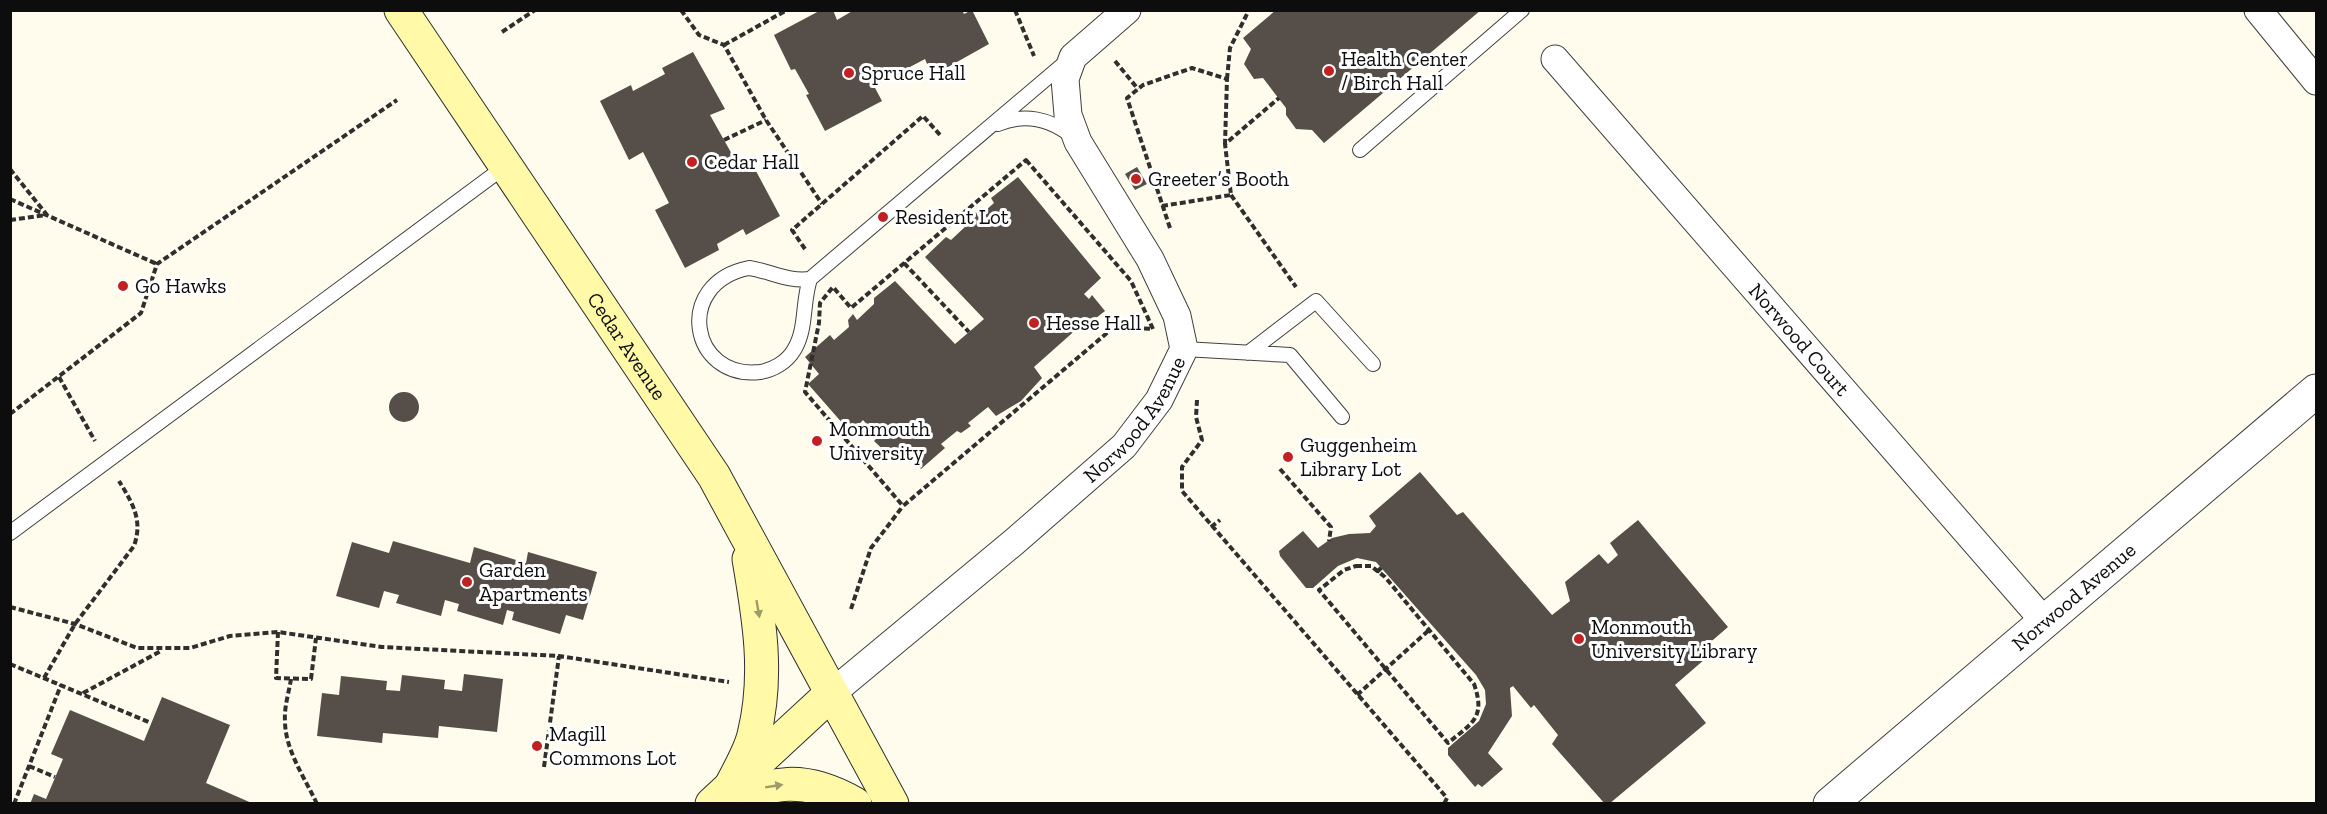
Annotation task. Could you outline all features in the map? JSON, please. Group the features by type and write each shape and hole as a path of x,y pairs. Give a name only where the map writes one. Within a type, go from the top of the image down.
{"main road":[{"name":"Cedar Avenue","path":"401,10 714,476 832,693"},
{"path":"720,798 754,737 762,686 761,627 744,531"},
{"path":"832,693 892,804"},
{"name":"Norwood Avenue","path":"720,798 832,693"},
{"path":"720,798 785,784 830,789 855,804"}],"street":[{"path":"1072,57 1127,10"},
{"path":"2258,10 2316,81"},
{"name":"Norwood Avenue","path":"832,693 1014,542 1124,446 1159,400 1184,349 1177,316 1150,259 1078,142 1068,116 1065,79 1072,57"},
{"name":"Norwood Court","path":"1555,59 2044,621"},
{"name":"Norwood Avenue","path":"1830,804 2316,391"}],"lane":[{"path":"1360,150 1522,10"},
{"path":"810,279 797,281 767,271 749,268 731,272 716,281 705,296 699,313 700,331 706,348 718,362 734,370 766,371 780,364 792,353 800,339 805,293 810,279 1072,57"},
{"path":"981,134 1010,119 1031,117 1052,123 1078,142"},
{"path":"10,533 507,165"},
{"path":"1248,353 1316,300 1373,364"},
{"path":"1184,349 1290,355 1342,417"}],"path":[{"path":"502,32 535,10"},
{"path":"681,10 699,34 724,45 766,120 822,204"},
{"path":"724,45 787,10"},
{"path":"1015,10 1034,56 1025,63"},
{"path":"1249,10 1230,48 1225,144 1231,195 1309,306"},
{"path":"1114,60 1138,89"},
{"path":"1173,239 1127,98 1143,85 1192,68 1227,79"},
{"path":"1225,144 1279,98"},
{"path":"10,414 141,313 158,264 397,100"},
{"path":"805,249 792,230 923,116 941,137 949,129"},
{"path":"724,140 766,120"},
{"path":"851,609 872,548 903,506 1114,327 1153,329 1131,281 1026,160 851,308 833,287 820,303 805,392 903,506"},
{"path":"10,169 47,215"},
{"path":"1162,206 1231,195"},
{"path":"10,199 158,264"},
{"path":"10,220 47,215"},
{"path":"904,263 969,332"},
{"path":"59,377 98,447"},
{"path":"1197,400 1196,417 1202,440 1182,467 1182,491 1447,798 1444,804"},
{"path":"1280,469 1331,527 1329,541"},
{"path":"44,678 75,624 134,546 139,531 134,506 117,478"},
{"path":"1211,527 1220,520"},
{"path":"1356,566 1371,566 1429,630 1474,684 1480,702 1474,721 1448,743 1319,590 1344,570 1356,566"},
{"path":"1377,572 1382,567"},
{"path":"10,607 75,624 137,648 163,650 190,648 248,633 278,632 382,647 559,656 736,683"},
{"path":"1357,695 1429,630"},
{"path":"278,632 276,678 311,679 316,638"},
{"path":"82,694 163,650"},
{"path":"544,767 559,656"},
{"path":"10,664 151,723"},
{"path":"291,679 284,718 285,734 317,804"},
{"path":"14,804 61,685"},
{"path":"29,766 55,777"}],"building":[{"name":"Spruce Hall","path":"821,10 833,10 837,20 854,10 962,10 964,14 972,10 989,44 932,76 925,59 874,86 882,101 825,131 806,95 809,94 795,69 791,70 774,35"},
{"name":"Health Center / Birch Hall","path":"1276,10 1481,10 1324,143 1312,130 1296,129 1286,115 1286,108 1263,78 1254,79 1244,64 1251,49 1243,38"},
{"name":"Cedar Hall","path":"693,52 725,109 710,115 738,165 749,158 780,216 746,235 743,229 717,244 719,250 685,268 655,210 669,203 643,152 629,160 600,101 631,85 633,91 665,74 662,68"},
{"name":"Greeter’s Booth","path":"1137,167 1147,184 1135,190 1125,174"},
{"name":"Hesse Hall","path":"1018,177 1101,278 1084,294 1089,299 1092,295 1105,311 1082,329 1079,327 1034,367 1042,378 1021,401 996,416 988,407 968,423 971,426 961,433 957,431 941,444 945,448 921,469 908,454 913,450 907,446 894,460 874,441 878,437 863,420 851,433 808,384 819,374 805,357 830,335 834,340 849,327 848,320 853,314 857,320 874,304 874,298 895,281 955,344 984,319 925,257 946,237 951,240 967,225 967,218 976,212 978,217 994,203 991,198"},
{"path":"404,392 415,396 419,407 415,418 404,422 393,418 389,407 393,396"},
{"name":"Monmouth University Library","path":"1420,472 1457,515 1463,512 1552,615 1570,601 1565,582 1599,554 1608,564 1618,555 1610,543 1638,520 1728,627 1699,652 1705,659 1675,685 1706,723 1609,804 1605,804 1552,744 1558,735 1534,705 1531,708 1513,686 1510,688 1512,716 1488,753 1503,769 1482,787 1478,784 1475,787 1448,755 1448,748 1479,721 1486,704 1485,690 1476,675 1376,562 1357,558 1338,566 1313,588 1306,588 1280,556 1279,551 1303,531 1318,548 1332,538 1370,533 1376,526 1369,516"},
{"name":"Garden Apartments","path":"393,541 470,563 474,547 526,563 528,552 597,572 583,620 566,615 560,634 512,620 514,612 507,610 503,625 457,611 459,604 445,600 441,616 396,603 399,595 384,591 379,608 336,596 352,542 389,553"},
{"path":"464,674 503,679 497,732 439,726 438,738 383,733 382,743 317,736 322,693 339,695 341,676 387,681 386,690 400,691 402,675 445,680 444,689 462,691"},
{"path":"162,697 230,725 206,783 254,804 30,804 34,794 46,799 63,759 51,754 70,710 144,741"}],"place":[{"name":"Health Center / Birch Hall","path":"1329,71"},
{"name":"Spruce Hall","path":"849,73"},
{"name":"Cedar Hall","path":"692,162"},
{"name":"Greeter’s Booth","path":"1136,179"},
{"name":"Resident Lot","path":"883,217"},
{"name":"Go Hawks","path":"123,286"},
{"name":"Hesse Hall","path":"1034,323"},
{"name":"Monmouth University","path":"817,441"},
{"name":"Guggenheim Library Lot","path":"1288,457"},
{"name":"Garden Apartments","path":"467,582"},
{"name":"Monmouth University Library","path":"1579,639"},
{"name":"Magill Commons Lot","path":"537,746"}]}
